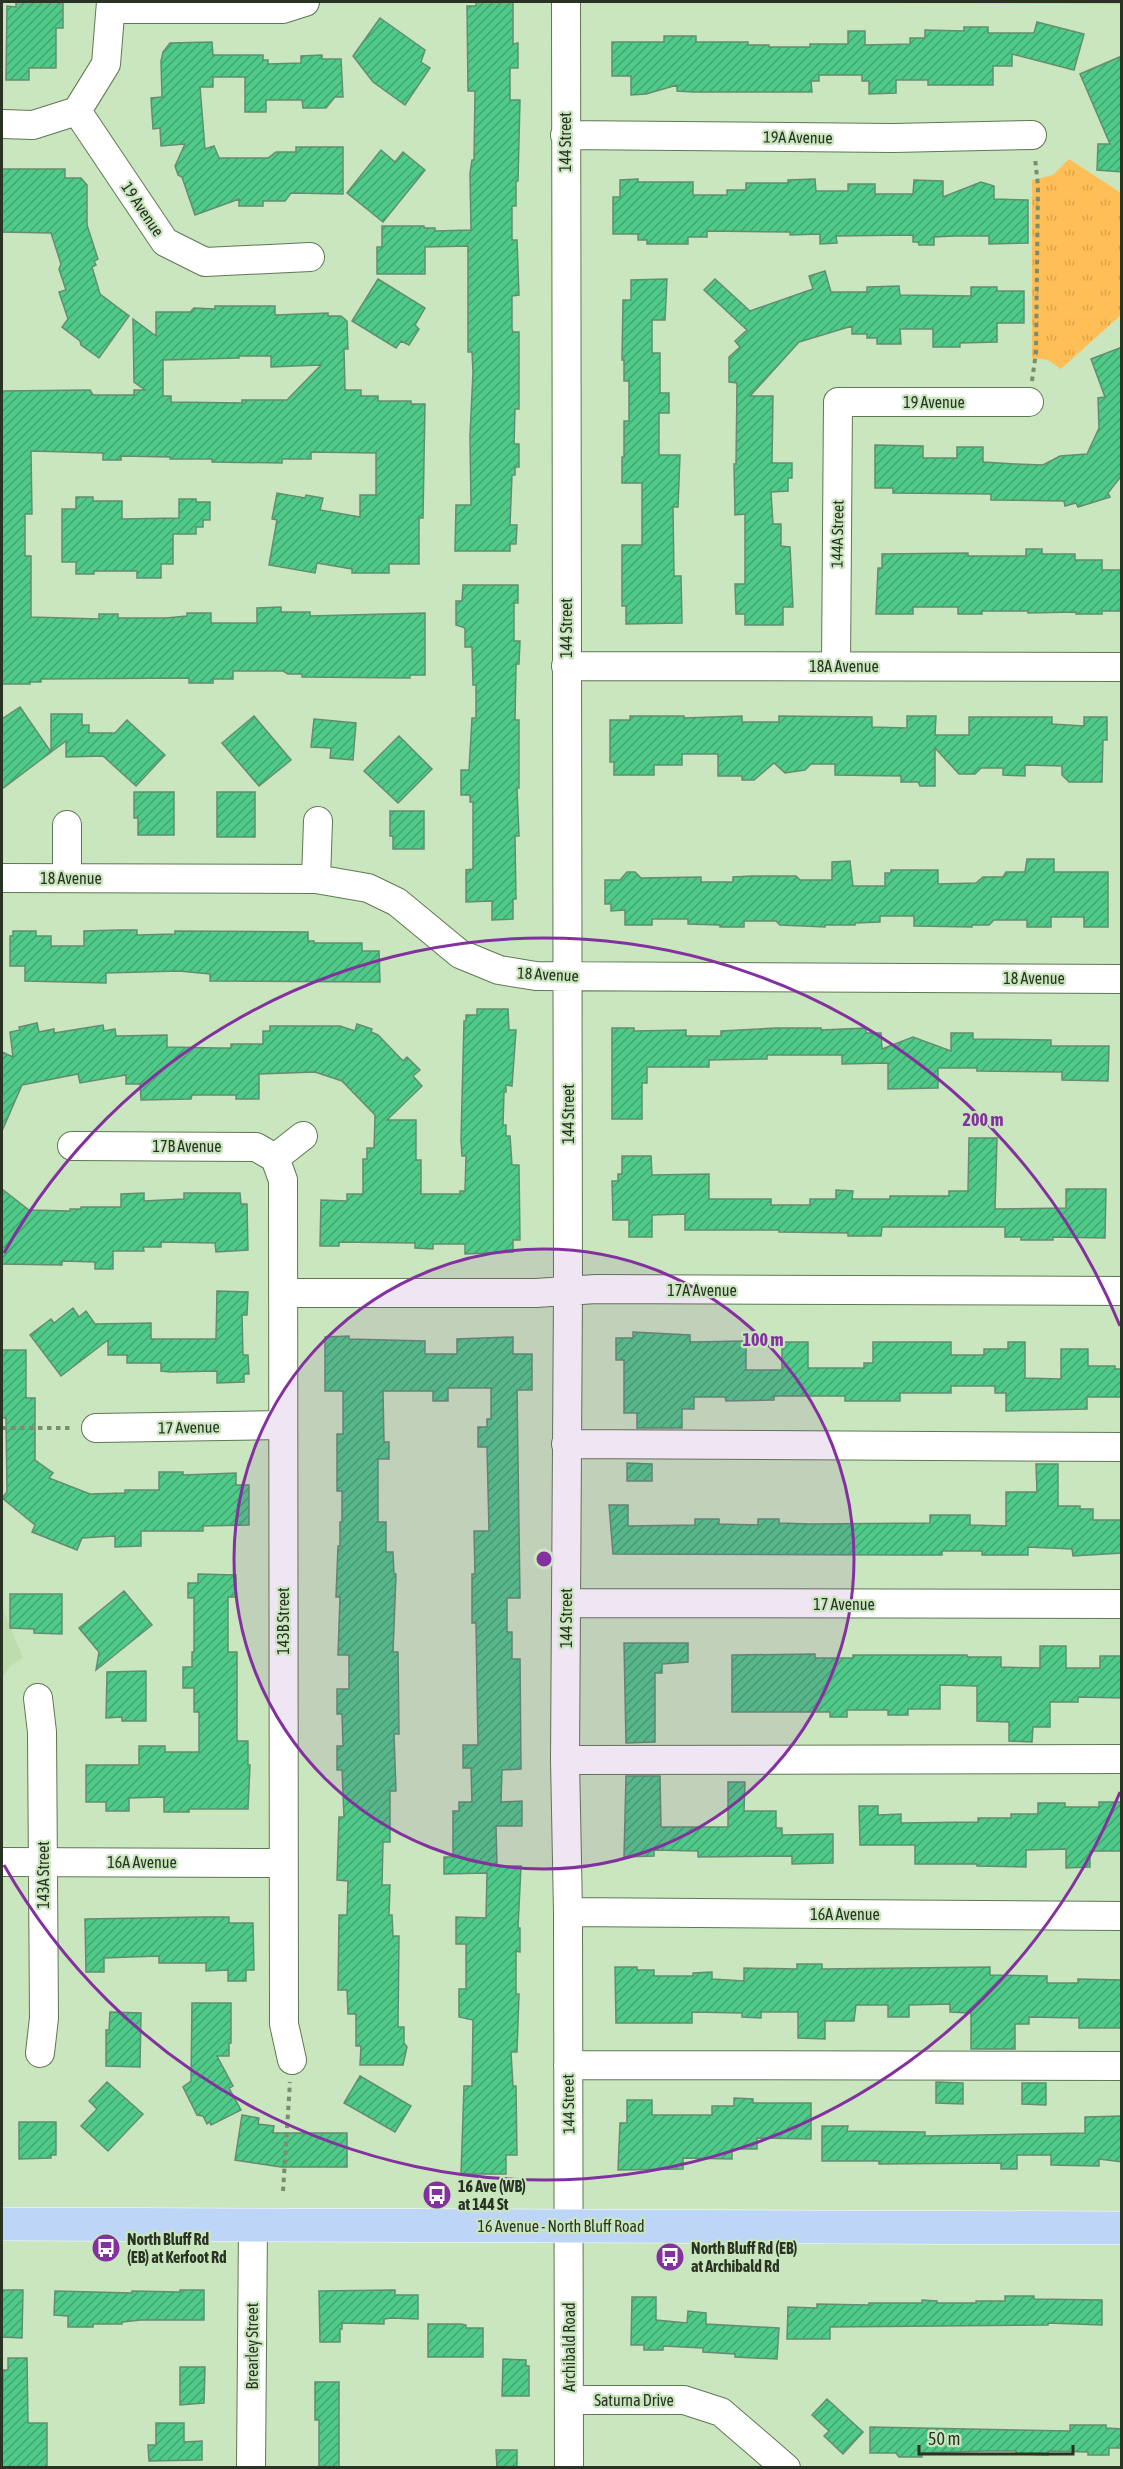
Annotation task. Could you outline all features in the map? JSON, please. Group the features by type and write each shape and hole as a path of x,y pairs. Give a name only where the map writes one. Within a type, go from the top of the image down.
{"main road":[{"name":"16 Avenue - North Bluff Road","path":"2,2224 855,2229 1122,2228"}],"street":[{"path":"2,124 33,125 77,111 106,63 111,5 283,9 305,2"},
{"name":"144 Street","path":"566,2 568,1292 565,1760 569,2226"},
{"name":"19 Avenue","path":"77,111 165,242 204,262 310,258"},
{"name":"19A Avenue","path":"565,135 881,138 1032,135"},
{"name":"19 Avenue","path":"838,402 1029,402"},
{"name":"144A Street","path":"836,666 838,402"},
{"name":"18A Avenue","path":"566,666 1122,667"},
{"path":"316,879 318,821"},
{"path":"68,825 68,878"},
{"name":"18 Avenue","path":"2,878 316,879 368,888 397,902 460,954 499,970 536,976 1122,979"},
{"path":"279,1169 303,1136"},
{"name":"17B Avenue","path":"72,1146 256,1147 279,1169"},
{"name":"143B Street","path":"279,1169 284,1293 282,1425 284,2024 292,2060"},
{"name":"17A Avenue","path":"284,1293 596,1290 1122,1291"},
{"name":"17 Avenue","path":"96,1428 282,1425"},
{"path":"566,1444 1122,1447"},
{"name":"17 Avenue","path":"566,1603 1122,1604"},
{"name":"143A Street","path":"38,1698 42,1732 44,2018 40,2053"},
{"path":"565,1760 1122,1759"},
{"name":"16A Avenue","path":"2,1862 284,1863"},
{"name":"16A Avenue","path":"568,1912 1122,1916"},
{"path":"568,2065 1122,2066"},
{"name":"Brearley Street","path":"252,2468 253,2225"},
{"name":"Archibald Road","path":"568,2468 569,2226"},
{"name":"Saturna Drive","path":"569,2400 684,2400 721,2412 786,2468"}],"path":[{"path":"1029,402 1036,352 1038,186 1032,135"},
{"path":"2,1428 96,1428"},
{"path":"283,2191 292,2060"}],"shaded area":[{"path":"2,1606 23,1658 10,1666 2,1678"}],"green space":[{"path":"601,2 1121,2 1122,4 1121,4"},
{"path":"1069,159 1121,193 1122,314 1061,369 1048,360 1032,358 1032,180 1053,175"}],"building":[{"path":"16,2 63,2 63,28 56,28 56,68 29,68 29,80 6,80 7,6 16,7"},
{"path":"476,2 513,2 513,44 518,43 518,68 510,68 510,100 520,100 518,181 516,181 516,206 512,206 512,240 517,240 519,295 512,296 512,329 513,332 519,332 519,409 515,409 514,444 519,444 519,467 515,467 515,475 512,475 510,525 517,525 516,544 510,544 510,551 455,551 456,505 471,505 470,436 473,372 472,352 468,352 468,246 425,247 425,274 377,274 377,247 382,247 382,226 424,226 424,228 435,228 435,231 471,230 470,173 472,160 474,160 475,91 468,91 467,6 476,6"},
{"path":"380,18 425,50 421,62 430,68 405,105 373,82 353,56"},
{"path":"1037,22 1084,34 1074,70 1012,54 1012,66 993,66 993,85 928,85 928,80 896,80 896,93 869,94 869,81 862,81 862,75 819,75 819,81 811,81 812,92 693,92 677,91 677,85 646,94 631,95 631,76 612,76 612,42 664,42 664,36 696,36 696,42 748,42 748,45 769,45 769,47 810,47 810,44 848,44 848,31 865,31 865,45 910,44 910,38 925,38 925,30 964,31 964,27 988,27 988,33 1034,33"},
{"path":"212,42 213,55 263,55 263,60 268,60 268,64 301,63 301,56 322,55 322,59 341,59 343,97 335,97 326,108 303,108 302,100 266,100 266,112 245,112 245,77 213,77 213,87 200,87 205,149 214,146 219,158 268,158 276,152 296,152 296,147 343,147 343,194 291,193 285,201 263,201 263,206 239,206 239,199 195,215 182,177 178,175 175,166 185,144 161,146 160,128 153,129 151,98 162,97 161,61 163,52 170,43"},
{"path":"1122,56 1122,172 1097,170 1098,144 1110,144 1080,74"},
{"path":"381,150 395,162 403,152 425,170 383,222 347,193"},
{"path":"2,169 65,169 65,178 81,178 87,185 87,225 98,259 94,261 96,265 92,267 100,294 129,316 99,358 62,327 68,319 59,292 66,290 51,233 2,232"},
{"path":"638,179 638,182 693,182 693,195 727,195 727,190 746,190 746,183 788,183 788,180 815,179 816,191 848,191 848,184 875,184 875,194 913,194 914,180 943,181 943,197 981,182 994,186 994,199 1028,200 1028,243 989,244 989,236 954,236 934,237 934,245 919,245 918,242 913,242 913,235 836,236 837,243 820,244 820,234 707,231 707,237 688,237 688,244 647,244 647,240 638,240 638,234 613,234 613,197 620,197 620,180"},
{"path":"825,271 831,292 867,292 867,287 899,286 900,295 971,296 971,287 997,287 997,291 1024,291 1024,323 997,323 997,342 960,343 960,347 933,347 933,329 900,329 901,344 877,344 877,338 867,338 867,334 852,334 852,326 799,342 750,396 773,396 772,463 792,463 792,478 788,478 788,491 771,492 773,524 781,524 781,546 790,547 793,607 783,607 783,625 745,625 745,614 736,614 735,584 745,584 745,514 735,515 737,383 729,382 729,357 740,347 735,341 747,330 704,290 715,279 750,311 813,289 809,276"},
{"path":"378,279 425,308 415,325 419,329 409,345 401,341 396,348 352,321"},
{"path":"667,279 665,320 652,320 652,353 660,353 660,393 669,393 669,413 659,413 659,455 680,455 678,507 673,507 674,576 681,576 682,623 626,624 626,606 622,606 622,545 642,545 642,483 622,483 624,421 629,421 629,381 624,381 624,360 622,360 623,300 631,300 631,280"},
{"path":"215,306 275,306 275,315 328,313 328,316 341,316 347,321 348,349 344,349 345,390 361,390 361,396 378,396 378,401 411,401 411,404 425,404 423,518 419,518 419,564 389,564 389,573 352,573 352,569 317,563 315,573 269,565 277,520 272,519 277,493 305,498 306,495 323,498 320,510 360,517 360,495 376,495 376,453 311,452 311,459 282,459 282,463 212,462 212,459 121,456 121,460 103,460 103,453 31,451 32,514 25,514 25,556 31,556 31,617 99,619 99,614 118,614 118,618 166,618 187,616 187,613 211,613 211,623 257,623 257,608 281,607 281,612 310,612 310,616 425,613 425,675 410,675 410,678 302,677 302,674 288,674 283,671 233,671 233,679 213,679 213,683 189,683 189,678 41,679 41,682 30,682 30,684 2,684 2,391 90,390 93,395 134,395 134,390 145,390 134,382 133,319 156,336 156,312 190,312 194,308 215,309","holes":["271,356 271,367 321,365 287,400 242,400 242,403 171,402 171,396 163,396 163,360"]},
{"path":"1122,347 1122,475 1108,493 1110,497 1078,507 1076,503 1065,506 1064,501 991,500 991,494 893,493 893,488 875,488 875,445 923,446 923,458 957,458 957,447 983,447 983,462 1015,464 1043,465 1060,456 1087,454 1099,428 1098,398 1105,397 1091,359"},
{"path":"76,497 93,497 93,501 122,501 122,519 179,518 179,499 196,499 196,502 210,502 210,520 203,520 203,527 196,527 196,534 173,534 173,564 161,564 161,578 137,578 137,571 94,571 94,574 76,574 76,562 62,562 62,509 76,509"},
{"path":"1026,549 1042,549 1042,554 1075,554 1075,560 1102,560 1102,570 1122,570 1122,611 1102,611 1102,614 982,611 982,614 958,614 958,607 913,607 913,614 876,614 878,568 882,568 882,554 968,553 968,556 1026,556"},
{"path":"463,585 518,585 518,603 514,603 514,641 520,641 519,664 516,664 515,720 519,720 519,788 517,788 519,836 515,836 516,899 513,899 513,919 492,920 492,901 466,902 466,870 473,869 473,802 470,802 470,795 461,795 461,770 469,770 472,718 476,718 476,685 473,685 472,647 465,647 465,628 456,625 456,601 462,601"},
{"path":"20,707 51,752 2,789 2,719"},
{"path":"51,714 82,714 82,725 89,725 89,733 115,733 127,720 165,755 136,786 103,756 66,757 66,741 51,752"},
{"path":"254,716 291,760 259,786 222,743"},
{"path":"630,716 684,716 684,718 742,716 742,722 779,722 779,716 872,717 872,727 907,728 907,716 936,716 935,735 969,735 969,717 1052,717 1052,724 1084,726 1084,717 1107,717 1107,740 1103,740 1102,782 1069,782 1062,775 1062,766 1025,765 1025,776 1003,775 1003,768 981,768 975,774 959,774 935,748 935,786 920,786 918,782 901,782 901,776 835,775 835,764 811,764 805,770 785,773 774,763 754,780 742,780 742,776 718,776 718,754 682,754 682,765 654,765 654,775 614,775 614,762 610,762 610,720 630,720"},
{"path":"314,719 356,723 353,760 330,758 331,748 311,747"},
{"path":"399,736 432,769 398,803 364,771"},
{"path":"134,792 174,792 174,835 138,835 138,818 134,818"},
{"path":"217,792 255,792 255,837 217,837"},
{"path":"390,811 424,811 424,849 393,849 393,836 390,836"},
{"path":"1027,859 1054,859 1054,872 1108,872 1108,927 1084,927 1084,917 1051,917 1051,927 1027,927 1027,920 994,920 989,925 972,925 972,927 914,926 914,916 880,916 880,922 825,925 825,927 780,925 776,921 744,921 744,927 720,927 720,925 688,924 688,919 652,919 652,925 625,925 625,910 611,911 611,904 605,904 605,880 620,880 627,872 635,872 641,878 701,877 701,882 733,882 733,877 752,876 796,876 800,880 832,880 832,862 850,861 853,886 885,886 885,873 891,873 891,870 938,870 938,884 976,883 983,877 1003,877 1006,872 1025,872"},
{"path":"137,930 137,935 175,934 175,931 308,932 308,941 314,941 314,943 362,943 362,951 379,951 380,982 210,981 210,974 179,971 106,973 106,983 25,981 25,966 10,966 10,936 13,936 13,931 36,931 36,936 51,936 51,946 84,946 84,931"},
{"path":"477,1009 508,1009 509,1030 516,1030 512,1086 506,1085 506,1092 504,1092 503,1125 506,1125 506,1136 510,1136 512,1165 519,1165 520,1240 513,1240 513,1252 465,1254 465,1244 433,1244 433,1249 415,1248 415,1243 339,1242 339,1246 320,1246 321,1200 347,1201 347,1194 363,1194 363,1159 367,1159 367,1148 374,1148 375,1115 342,1081 315,1072 259,1074 259,1099 236,1099 236,1095 192,1095 191,1099 141,1100 140,1084 126,1084 126,1075 80,1083 78,1074 22,1085 2,1131 2,1052 13,1057 10,1032 20,1030 19,1027 37,1023 39,1032 54,1029 54,1033 103,1025 104,1031 115,1029 116,1036 167,1035 167,1047 231,1048 231,1044 263,1044 263,1031 270,1031 270,1026 340,1026 355,1031 357,1024 372,1029 371,1032 378,1035 403,1061 407,1057 420,1070 413,1076 422,1086 387,1120 416,1120 416,1160 421,1160 421,1194 460,1194 460,1191 465,1191 466,1156 462,1156 461,1140 464,1021 466,1021 466,1015 477,1015"},
{"path":"612,1028 634,1028 634,1031 686,1030 686,1036 721,1036 721,1031 776,1028 821,1028 821,1030 866,1028 866,1033 881,1033 882,1049 913,1037 951,1051 951,1033 973,1033 973,1039 1051,1040 1051,1046 1109,1046 1108,1081 1062,1080 1062,1072 938,1068 938,1088 888,1089 888,1063 842,1064 842,1055 767,1055 767,1059 709,1060 709,1067 647,1067 647,1083 642,1083 642,1119 612,1119"},
{"path":"969,1138 997,1138 995,1209 1066,1208 1066,1189 1106,1189 1105,1238 1053,1237 1053,1240 1021,1240 1021,1237 1005,1237 1005,1227 882,1227 881,1236 779,1232 779,1230 685,1230 685,1214 652,1215 652,1237 629,1237 629,1220 613,1220 612,1181 618,1181 618,1174 622,1174 622,1156 651,1156 652,1175 709,1174 709,1199 771,1199 771,1205 810,1205 810,1199 836,1199 836,1190 853,1191 852,1199 890,1199 890,1196 949,1196 949,1191 968,1191"},
{"path":"2,1189 29,1210 70,1211 70,1209 81,1209 81,1207 121,1207 121,1194 144,1193 144,1201 184,1199 184,1193 240,1193 241,1204 247,1204 248,1250 216,1252 215,1243 161,1242 161,1247 143,1247 144,1251 113,1251 113,1269 95,1269 95,1262 62,1261 62,1265 2,1264"},
{"path":"217,1291 248,1292 247,1315 242,1315 243,1355 248,1355 249,1374 244,1374 244,1382 217,1383 217,1371 170,1372 161,1371 161,1363 127,1363 127,1355 108,1355 108,1340 61,1376 30,1335 51,1319 54,1323 73,1308 79,1317 86,1311 95,1324 151,1323 151,1339 216,1339"},
{"path":"633,1332 690,1335 690,1342 746,1341 746,1370 782,1370 782,1342 808,1342 808,1368 864,1368 864,1363 873,1363 873,1342 951,1342 951,1355 984,1355 984,1349 1008,1349 1008,1342 1025,1342 1025,1378 1061,1379 1061,1349 1088,1349 1088,1366 1115,1366 1115,1369 1122,1369 1122,1397 1087,1397 1087,1409 1006,1411 1006,1393 995,1393 995,1386 951,1386 951,1393 900,1393 900,1401 845,1401 845,1396 774,1396 774,1400 726,1401 725,1397 694,1397 694,1409 682,1409 682,1428 637,1428 637,1413 624,1413 624,1360 616,1360 616,1338 633,1338"},
{"path":"349,1336 349,1339 425,1341 425,1354 457,1354 457,1339 513,1337 513,1354 532,1354 532,1390 517,1390 520,1598 507,1598 507,1632 512,1632 512,1659 520,1659 521,1769 502,1770 501,1802 522,1801 522,1826 496,1826 497,1866 521,1866 518,1928 520,1928 520,1952 516,1951 516,1994 519,1994 517,2052 511,2052 513,2086 516,2086 517,2155 506,2155 506,2174 461,2174 464,2086 472,2086 473,2020 459,2017 459,1989 466,1989 466,1944 456,1944 456,1917 486,1918 487,1873 444,1874 444,1857 453,1857 453,1811 459,1811 459,1802 472,1802 471,1768 463,1768 463,1745 478,1745 476,1623 472,1623 472,1574 475,1574 474,1531 489,1531 487,1447 478,1447 478,1427 487,1427 487,1419 491,1419 491,1388 448,1388 448,1401 433,1401 433,1391 383,1391 384,1442 389,1442 389,1459 378,1459 378,1522 386,1522 386,1552 393,1552 394,1574 396,1574 393,1652 398,1652 399,1734 394,1734 396,1791 390,1791 390,1842 383,1842 382,1885 390,1885 389,1915 392,1915 393,1936 399,1936 398,2027 404,2027 404,2043 407,2047 403,2065 360,2065 361,2046 356,2046 356,2014 348,2014 347,1990 338,1990 339,1915 347,1915 348,1881 337,1880 339,1817 344,1817 342,1770 337,1770 337,1746 343,1746 342,1714 337,1714 337,1689 349,1689 349,1655 338,1655 340,1597 336,1597 338,1546 340,1546 340,1522 342,1522 342,1491 337,1491 337,1434 343,1434 343,1391 325,1391 325,1337"},
{"path":"2,1350 26,1350 26,1398 35,1398 35,1460 53,1473 49,1478 90,1494 125,1493 125,1490 159,1490 159,1472 183,1472 183,1475 236,1473 236,1485 249,1485 249,1525 203,1526 203,1531 141,1531 141,1546 115,1547 115,1536 82,1538 77,1550 32,1532 35,1525 2,1498 7,1492 6,1418 2,1418"},
{"path":"627,1463 652,1464 652,1481 627,1481"},
{"path":"1036,1464 1058,1464 1058,1506 1080,1506 1080,1509 1093,1509 1093,1520 1122,1520 1122,1553 1073,1556 1072,1549 1028,1547 1028,1555 982,1555 982,1551 942,1551 942,1555 613,1554 609,1505 628,1505 628,1526 695,1525 695,1519 719,1519 719,1524 758,1525 758,1519 779,1519 779,1523 811,1524 930,1523 930,1515 970,1515 970,1525 1006,1526 1006,1492 1037,1492"},
{"path":"198,1574 236,1575 236,1597 228,1597 228,1652 237,1652 237,1741 248,1741 248,1765 250,1765 248,1809 189,1809 189,1812 164,1812 164,1797 129,1798 129,1811 106,1811 106,1802 86,1802 86,1765 139,1765 139,1746 165,1746 165,1752 199,1752 199,1712 194,1712 194,1688 183,1688 183,1667 192,1667 192,1652 194,1652 194,1598 188,1598 188,1583 198,1583"},
{"path":"124,1591 152,1625 96,1670 99,1652 79,1628"},
{"path":"10,1594 62,1594 62,1634 34,1633 34,1629 10,1628"},
{"path":"624,1643 688,1643 688,1662 662,1664 662,1673 655,1673 655,1742 626,1743"},
{"path":"1040,1646 1066,1646 1066,1668 1100,1668 1100,1656 1122,1656 1122,1698 1078,1697 1078,1702 1050,1702 1050,1727 1033,1727 1032,1742 1009,1741 1009,1722 977,1721 977,1686 940,1685 940,1709 908,1709 908,1715 888,1715 888,1710 847,1710 847,1717 830,1717 830,1712 732,1712 732,1655 815,1654 815,1658 853,1658 853,1655 967,1655 967,1657 1001,1657 1001,1667 1040,1668"},
{"path":"146,1671 146,1721 122,1721 122,1717 106,1718 107,1672"},
{"path":"626,1776 660,1776 661,1827 728,1827 728,1782 745,1782 744,1811 776,1811 776,1828 782,1828 782,1835 833,1834 833,1863 792,1864 792,1856 698,1857 698,1851 654,1850 654,1856 624,1857"},
{"path":"1099,1802 1122,1802 1122,1851 1090,1851 1090,1867 1066,1868 1066,1849 1026,1850 1026,1867 915,1864 915,1845 860,1845 859,1806 878,1806 878,1815 901,1814 901,1823 978,1822 978,1818 1011,1818 1011,1814 1038,1814 1038,1803 1065,1803 1065,1807 1099,1807"},
{"path":"229,1917 229,1923 253,1923 254,1970 246,1970 246,1981 228,1981 228,1970 206,1971 206,1963 159,1963 159,1956 104,1958 104,1972 86,1972 85,1919"},
{"path":"797,1964 822,1964 822,1969 990,1967 990,1975 1047,1976 1047,1983 1078,1983 1078,1979 1122,1980 1122,2028 1079,2028 1079,2018 1029,2017 1029,2024 1015,2024 1015,2049 971,2049 971,2013 950,2012 950,2004 909,2005 909,2017 888,2017 888,2005 856,2005 854,2021 825,2021 825,2039 798,2038 798,2012 761,2012 761,2018 742,2017 742,2013 692,2012 692,2023 616,2023 615,1967 654,1970 654,1976 693,1976 693,1973 712,1972 712,1979 744,1981 744,1968 797,1969"},
{"path":"192,2003 231,2003 229,2056 217,2056 233,2086 229,2088 241,2110 211,2125 210,2122 207,2124 203,2116 197,2115 183,2087 191,2081"},
{"path":"110,2012 141,2013 140,2067 106,2066 106,2030 109,2030"},
{"path":"360,2076 411,2106 395,2132 344,2103"},
{"path":"107,2082 143,2114 108,2151 81,2126 97,2109 89,2101"},
{"path":"936,2082 963,2083 963,2104 936,2103"},
{"path":"1022,2083 1046,2083 1046,2105 1022,2104"},
{"path":"734,2098 753,2099 753,2103 811,2103 811,2139 757,2138 757,2149 732,2149 732,2159 683,2158 683,2169 618,2170 620,2123 627,2123 627,2100 652,2100 652,2115 712,2115 712,2106 734,2106"},
{"path":"242,2115 259,2118 258,2124 274,2126 273,2133 347,2133 347,2167 281,2167 235,2160"},
{"path":"1122,2116 1122,2162 1099,2159 1099,2166 1051,2165 1051,2155 1017,2155 1017,2169 1001,2169 1001,2163 879,2164 879,2161 822,2161 822,2126 848,2126 847,2131 925,2132 925,2136 1085,2133 1085,2117"},
{"path":"19,2122 56,2122 56,2155 51,2155 51,2158 19,2159"},
{"path":"2,2290 23,2290 22,2338 2,2337"},
{"path":"180,2290 204,2290 204,2320 141,2320 122,2322 122,2324 93,2324 93,2327 68,2327 68,2316 54,2315 55,2291 132,2293 132,2291 180,2292"},
{"path":"395,2290 395,2295 418,2295 418,2319 384,2319 384,2324 342,2323 340,2342 320,2342 319,2291"},
{"path":"1005,2296 1034,2296 1034,2299 1102,2300 1102,2325 1048,2323 1048,2325 830,2327 830,2339 787,2339 788,2307 817,2308 817,2304 922,2303 922,2300 937,2301 937,2303 976,2303 976,2301 1005,2301"},
{"path":"632,2297 656,2297 656,2320 687,2323 688,2311 706,2313 706,2324 779,2328 777,2359 735,2357 735,2354 703,2352 703,2348 663,2346 663,2350 644,2350 644,2345 631,2345"},
{"path":"428,2324 461,2324 466,2325 466,2328 483,2328 483,2357 428,2357"},
{"path":"8,2358 27,2358 28,2423 47,2423 47,2467 2,2467 3,2370 8,2370"},
{"path":"503,2359 526,2360 526,2366 529,2366 529,2396 502,2396"},
{"path":"180,2367 205,2367 204,2403 180,2405"},
{"path":"315,2382 339,2382 339,2468 319,2468 319,2420 315,2420"},
{"path":"827,2399 863,2432 843,2454 824,2436 829,2431 812,2415"},
{"path":"156,2423 184,2423 184,2442 202,2441 202,2460 149,2461 148,2445 156,2445"},
{"path":"1070,2425 1106,2425 1106,2428 1122,2429 1122,2448 1109,2448 1109,2455 1088,2455 1088,2452 1048,2451 1048,2455 1016,2454 1016,2451 984,2451 922,2453 922,2457 899,2457 896,2453 870,2453 870,2427 1070,2431"},
{"path":"496,2450 517,2450 517,2468 497,2468"}],"place":[{"name":"16 Ave (WB) at 144 St","path":"437,2195"},
{"name":"North Bluff Rd (EB) at Kerfoot Rd","path":"106,2248"},
{"name":"North Bluff Rd (EB) at Archibald Rd","path":"670,2257"}]}
